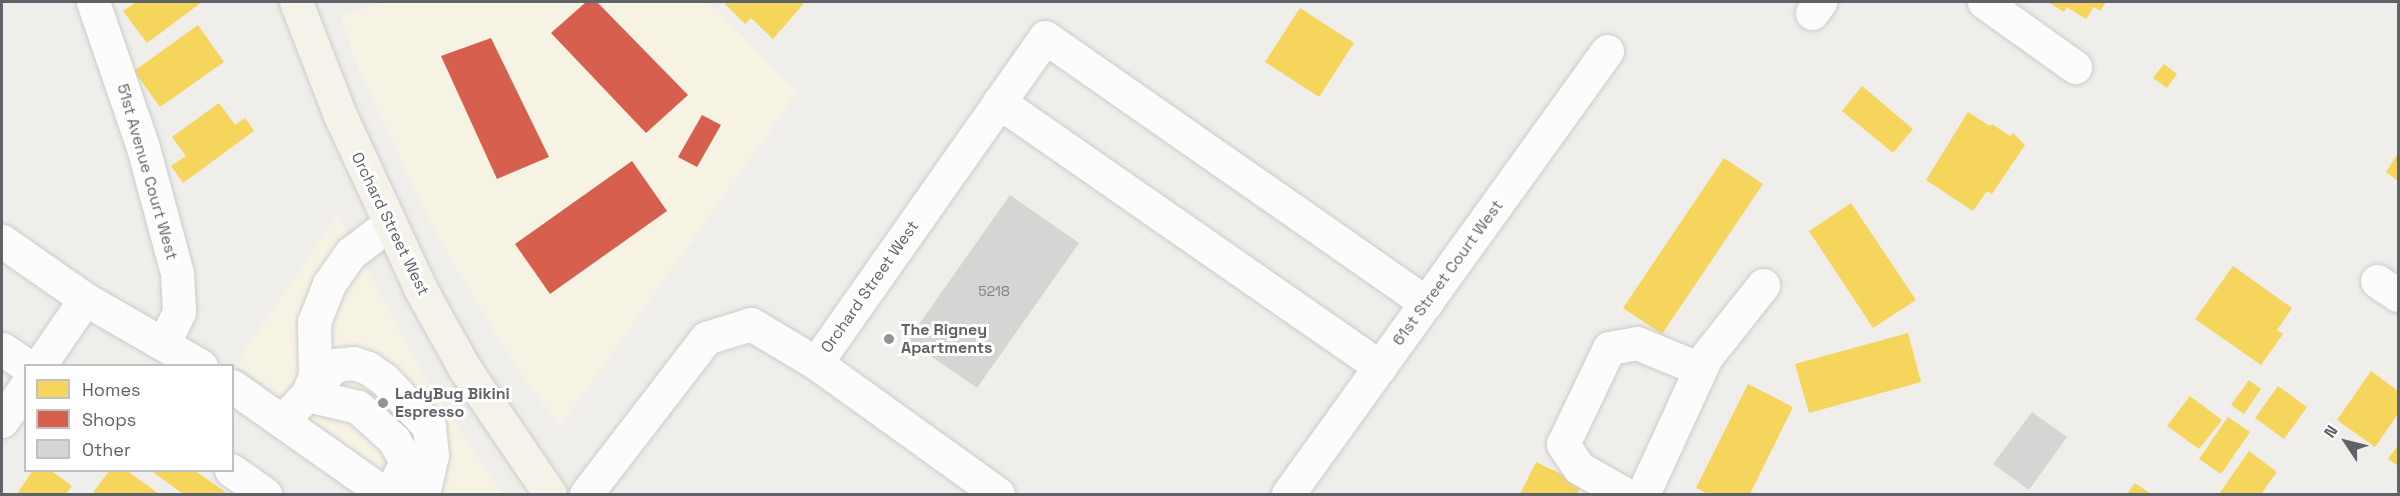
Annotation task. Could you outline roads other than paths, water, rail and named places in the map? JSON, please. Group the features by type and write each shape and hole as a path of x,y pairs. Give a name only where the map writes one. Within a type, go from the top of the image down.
{"main road":[{"name":"Orchard Street West","path":"296,2 339,113 388,224 465,369 550,495"}],"street":[{"name":"51st Avenue Court West","path":"93,2 142,144 177,273 179,312 164,342"},
{"path":"1984,2 2075,67"},
{"name":"Orchard Street West","path":"586,495 706,338 752,324 816,363 1045,37 1426,303"},
{"name":"61st Street Court West","path":"1288,495 1607,51"},
{"path":"999,102 1380,367"},
{"path":"307,395 315,376 314,322 329,284 351,253 388,224"},
{"path":"2,241 86,299 164,342 198,364"},
{"path":"1643,495 1700,369 1763,285"},
{"path":"40,364 86,299"},
{"path":"1625,495 1579,468 1563,444 1609,348 1637,343 1700,369"},
{"path":"2,349 24,364"},
{"path":"282,421 335,365 343,362 368,368 384,379 429,427 432,455 423,495"},
{"path":"816,363 998,495"},
{"path":"234,387 388,495 406,462 394,440 358,407 307,395"},
{"path":"2,421 24,389"},
{"path":"232,472 265,495"}],"place":[{"name":"The Rigney Apartments","path":"889,339"},
{"name":"LadyBug Bikini Espresso","path":"383,403"}]}
